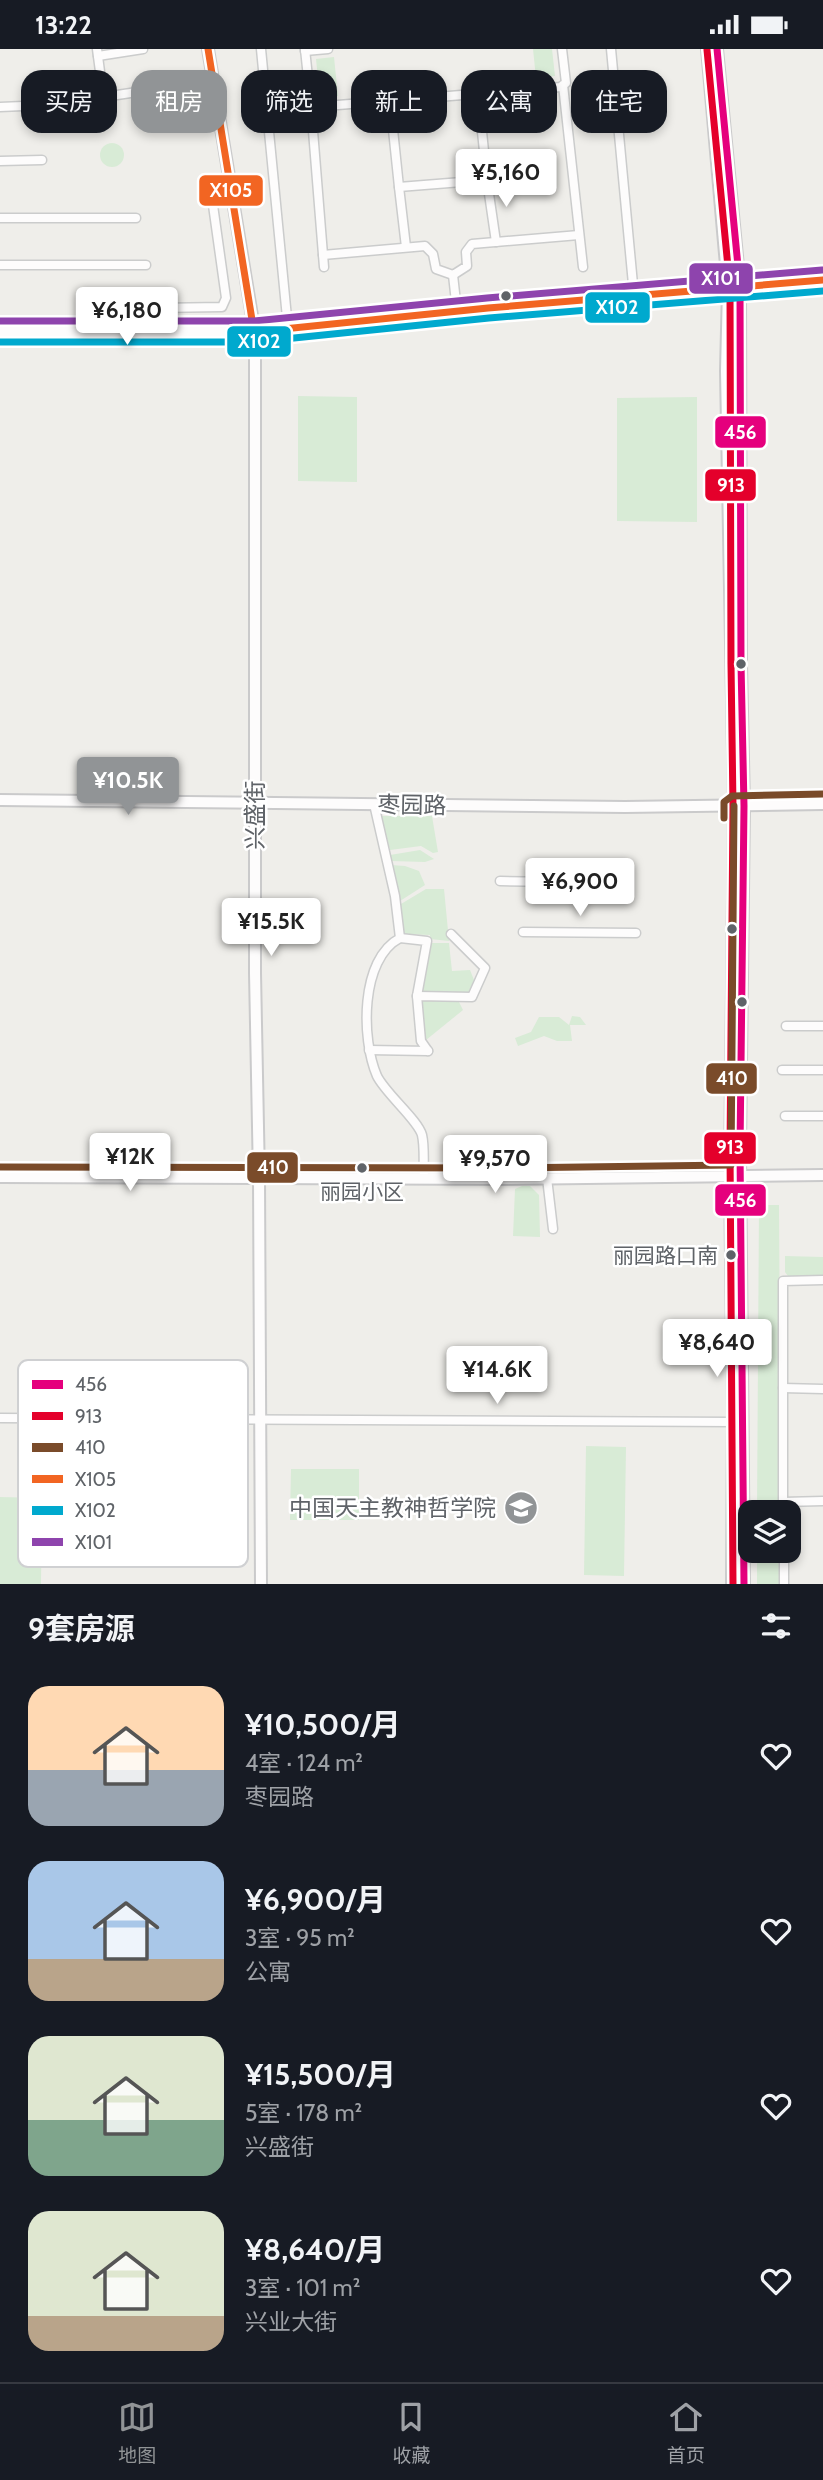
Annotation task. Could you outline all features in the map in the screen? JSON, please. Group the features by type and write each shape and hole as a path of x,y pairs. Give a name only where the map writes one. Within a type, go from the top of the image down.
{"street":[{"path":"100,70 98,52 143,49"},
{"name":"兴盛街","path":"208,49 254,332 255,973 261,1584"},
{"path":"261,49 288,328"},
{"path":"307,70 305,50 328,49"},
{"path":"557,87 566,83 562,49"},
{"path":"611,49 634,295"},
{"path":"707,49 728,288 726,371 739,806"},
{"path":"717,49 740,287 741,664 732,1584"},
{"path":"563,85 583,267"},
{"path":"0,107 21,106"},
{"path":"312,133 324,267"},
{"path":"393,133 406,247"},
{"path":"482,133 496,242"},
{"path":"0,161 42,160"},
{"path":"399,187 486,180"},
{"path":"158,331 158,308 222,307 226,298 211,191 232,187"},
{"path":"0,218 136,218"},
{"path":"453,275 467,266 466,252 472,244 579,235"},
{"path":"323,255 425,246 433,254 436,269 453,275"},
{"path":"0,265 146,265"},
{"path":"453,275 457,311"},
{"path":"0,331 254,332 457,311 823,280"},
{"name":"枣园路","path":"0,800 739,806 823,804"},
{"path":"374,804 395,896 400,938"},
{"path":"500,881 624,883"},
{"path":"523,932 636,933"},
{"path":"417,996 472,997 485,968 452,934"},
{"path":"369,1050 428,1051 421,1041 417,996 428,941 400,938 391,943 380,958 369,987 366,1021 369,1050 377,1076 422,1134 424,1178"},
{"path":"786,1026 823,1027"},
{"path":"782,1070 823,1070"},
{"path":"785,1117 823,1116"},
{"path":"735,1175 744,1584"},
{"path":"0,1177 547,1178 823,1175"},
{"path":"547,1178 553,1229"},
{"path":"783,1500 783,1281 823,1280"},
{"path":"783,1388 823,1389"},
{"path":"0,1418 18,1418"},
{"path":"248,1420 733,1422"},
{"path":"801,1502 823,1501"},
{"path":"784,1563 784,1584"}],"green space":[{"path":"533,49 552,49 554,70 535,70"},
{"path":"334,57 335,70 317,70 316,59"},
{"path":"112,143 123,150 124,155 117,166 112,167 101,160 100,155 107,144"},
{"path":"298,396 357,397 357,482 298,481"},
{"path":"697,397 697,522 617,521 617,398"},
{"path":"381,816 432,816 438,852 433,853 421,846 390,850"},
{"path":"420,850 434,859 425,862 391,861 390,855"},
{"path":"391,865 419,871 425,885 400,901"},
{"path":"426,889 444,889 449,941 430,939 430,935 404,934 401,904"},
{"path":"430,943 449,943 452,971 470,970 474,980 468,993 420,993"},
{"path":"419,1000 458,1000 463,1010 426,1040"},
{"path":"572,1016 580,1017 586,1025 570,1025 572,1041 557,1041 544,1036 518,1046 515,1038 531,1032 539,1017 559,1017 569,1025"},
{"path":"530,1186 539,1195 540,1237 513,1236 515,1189"},
{"path":"759,1205 779,1205 781,1500 757,1500"},
{"path":"785,1256 823,1257 823,1277 788,1276 785,1272"},
{"path":"586,1446 626,1447 624,1576 584,1575"},
{"path":"291,1469 359,1469 359,1520 290,1520"},
{"path":"0,1497 18,1497 18,1567 41,1567 41,1584 0,1584"},
{"path":"757,1563 781,1563 781,1584 757,1584"}],"transit line":[{"name":"X105","path":"208,49 254,332"},
{"name":"456","path":"717,49 740,287 744,806 740,1150 744,1584"},
{"name":"913","path":"707,50 730,288 733,1584"},
{"name":"X101","path":"0,321 253,321 822,270"},
{"name":"X105","path":"254,332 488,308 823,280"},
{"name":"X102","path":"0,342 255,342 489,318 823,291"},
{"name":"410","path":"724,818 724,802 732,796 823,794"},
{"name":"410","path":"0,1167 508,1168 731,1165 734,806"}],"place":[{"name":"丽园小区","path":"362,1168"},
{"name":"丽园路口南","path":"731,1255"},
{"name":"中国天主教神哲学院","path":"521,1508"}]}
